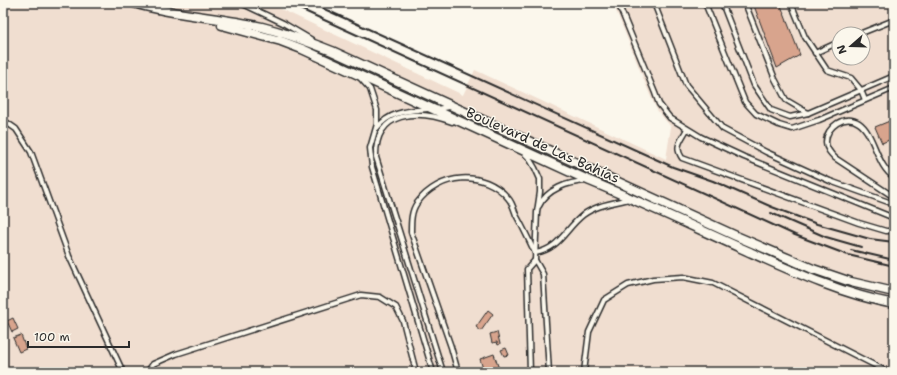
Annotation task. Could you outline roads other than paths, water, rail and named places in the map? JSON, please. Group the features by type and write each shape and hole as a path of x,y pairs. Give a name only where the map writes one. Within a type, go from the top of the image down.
{"street":[{"name":"Boulevard de Las Bahías","path":"134,3 281,41 800,275 875,300 894,304"},
{"name":"Boulevard de Las Bahías","path":"181,14 283,32 332,51 736,236 813,269 851,282 894,292"}],"lane":[{"path":"241,3 283,23 332,51"},
{"path":"618,3 659,104 670,118 700,138 894,218"},
{"path":"654,3 686,85 723,129 766,152 830,180 894,204"},
{"path":"705,3 745,102 756,114 779,125 792,129 819,120 894,88"},
{"path":"722,3 754,85 771,110 790,117 808,113 894,76"},
{"path":"745,3 775,79 786,100 808,113"},
{"path":"791,3 805,37 814,53 827,70 851,78 865,100"},
{"path":"871,29 894,20"},
{"path":"814,53 831,46"},
{"path":"346,69 365,83 373,96 378,118 370,148 372,167 433,372"},
{"path":"373,136 382,123 395,114 412,110 453,107"},
{"path":"372,167 376,145 382,131 389,122 398,118 413,115 431,116 498,139"},
{"path":"894,177 884,165 864,127 858,122 850,119 838,122 832,126 828,133 826,143 828,151 835,158 894,197"},
{"path":"3,120 16,129 31,152 69,256 123,372"},
{"path":"687,129 677,147 678,153 682,158 859,223 894,231"},
{"path":"376,145 376,157 443,372"},
{"path":"519,148 529,158 540,179 535,260 543,274 548,372"},
{"path":"458,372 451,347 411,232 411,216 417,203 432,188 449,180 470,177 487,182 508,198 535,253"},
{"path":"537,212 546,196 555,190 575,182 590,181"},
{"path":"535,253 550,248 559,241 582,215 596,208 633,199"},
{"path":"530,372 527,269 535,260"},
{"path":"584,372 589,332 604,300 628,285 653,279 683,277 713,283 888,372"},
{"path":"147,372 153,364 176,354 361,295 380,297 396,307 403,321 416,372"}],"railway":[{"path":"287,3 795,235 848,255 894,266"},
{"path":"311,3 673,167 713,181 772,207 817,224 870,239 894,242"},
{"path":"771,213 826,237 861,247"},
{"path":"851,250 894,260"}]}
